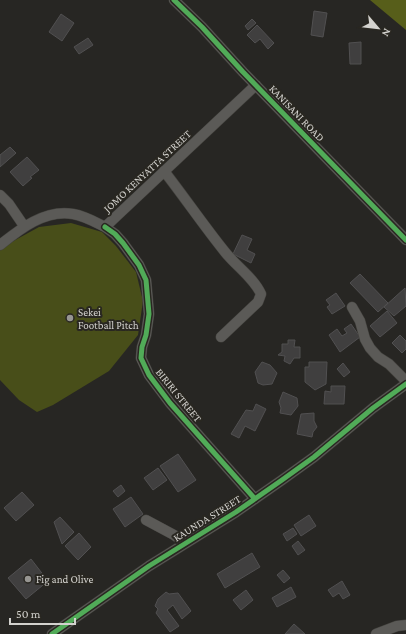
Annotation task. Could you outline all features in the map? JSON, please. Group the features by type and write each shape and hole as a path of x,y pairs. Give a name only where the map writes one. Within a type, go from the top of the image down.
{"street":[{"name":"KANISANI ROAD","path":"174,0 202,27 406,240"},
{"name":"JOMO KENYATTA STREET","path":"0,245 24,226 58,213 73,214 88,218 105,227 256,85"},
{"path":"164,172 227,254 254,283 261,294 258,302 221,337"},
{"path":"0,195 9,204 24,226"},
{"name":"BIRIRI STREET","path":"105,227 115,234 123,243 139,264 146,280 149,314 141,358 149,375 170,403 255,499"},
{"path":"352,307 360,321 365,339 370,348 406,381"},
{"name":"KAUNDA STREET","path":"52,634 114,590 255,499 314,457 373,408 406,384"},
{"path":"146,520 174,535 185,543"},
{"path":"376,634 397,626 406,625"}],"green space":[{"path":"370,0 406,0 406,30"},
{"name":"Sekei Football Pitch","path":"71,223 102,232 116,246 136,272 143,301 138,335 109,371 53,405 37,412 19,400 0,380 0,250 39,227"}],"building":[{"path":"314,11 327,13 323,37 311,35"},
{"path":"61,14 74,23 62,41 49,32"},
{"path":"252,19 256,23 248,30 245,26"},
{"path":"257,25 274,43 268,49 260,39 255,43 247,35"},
{"path":"88,38 93,45 79,54 74,47"},
{"path":"361,42 361,64 350,64 349,43"},
{"path":"10,147 16,153 0,167 0,155"},
{"path":"27,157 39,170 30,177 32,178 23,186 10,172"},
{"path":"242,235 252,239 247,250 255,254 251,263 233,254"},
{"path":"360,274 388,303 378,312 350,283"},
{"path":"405,288 406,306 394,316 384,307"},
{"path":"336,293 345,306 332,314 327,307 330,305 326,300"},
{"path":"387,311 397,323 380,337 370,326"},
{"path":"351,324 360,337 340,352 329,335 337,329 342,336 347,333 344,329"},
{"path":"400,335 406,341 406,349 402,353 392,343"},
{"path":"288,340 295,340 294,347 300,347 300,358 294,358 290,364 284,361 285,356 278,355 282,352 282,344 288,344"},
{"path":"262,362 270,365 277,373 272,384 263,385 258,383 255,372"},
{"path":"309,362 327,362 326,384 315,390 305,382 305,367 309,367"},
{"path":"343,363 350,372 344,377 337,369"},
{"path":"331,386 345,386 344,404 324,404 325,391 331,392"},
{"path":"283,392 297,398 298,406 291,415 280,413 281,408 279,402"},
{"path":"256,404 266,409 255,431 245,426 239,438 231,434 246,410 253,411"},
{"path":"314,413 314,421 317,427 313,432 312,437 297,434 301,414"},
{"path":"178,454 196,480 178,492 160,466"},
{"path":"158,468 167,480 153,490 144,478"},
{"path":"121,485 125,491 118,497 113,491"},
{"path":"22,492 34,505 16,521 4,508"},
{"path":"131,497 143,514 125,527 113,509"},
{"path":"309,515 316,526 301,536 294,525"},
{"path":"60,517 74,532 62,544 54,522"},
{"path":"293,528 297,534 287,541 283,534"},
{"path":"79,533 91,547 78,560 65,546"},
{"path":"298,541 305,550 298,555 292,546"},
{"path":"252,553 260,567 225,588 217,574"},
{"name":"Fig and Olive","path":"31,559 48,581 26,599 8,578"},
{"path":"283,570 290,578 284,583 277,575"},
{"path":"342,581 350,595 343,599 339,593 333,597 328,590"},
{"path":"291,587 296,597 277,607 272,598"},
{"path":"246,590 253,600 241,610 233,600"},
{"path":"166,592 169,594 178,593 191,611 182,619 173,605 167,610 179,626 170,632 156,613 158,609 155,606 158,599"},
{"path":"294,624 305,634 285,634"}],"cycle path":[{"path":"174,0 202,27 243,72 406,240"},
{"path":"105,227 115,234 123,243 139,265 146,280 149,314 141,358 149,375 170,403 255,499"},
{"path":"52,634 149,566 236,512 282,480 314,457 373,408 406,384"}],"place":[{"name":"Sekei Football Pitch","path":"70,318"},
{"name":"Fig and Olive","path":"28,579"}]}
